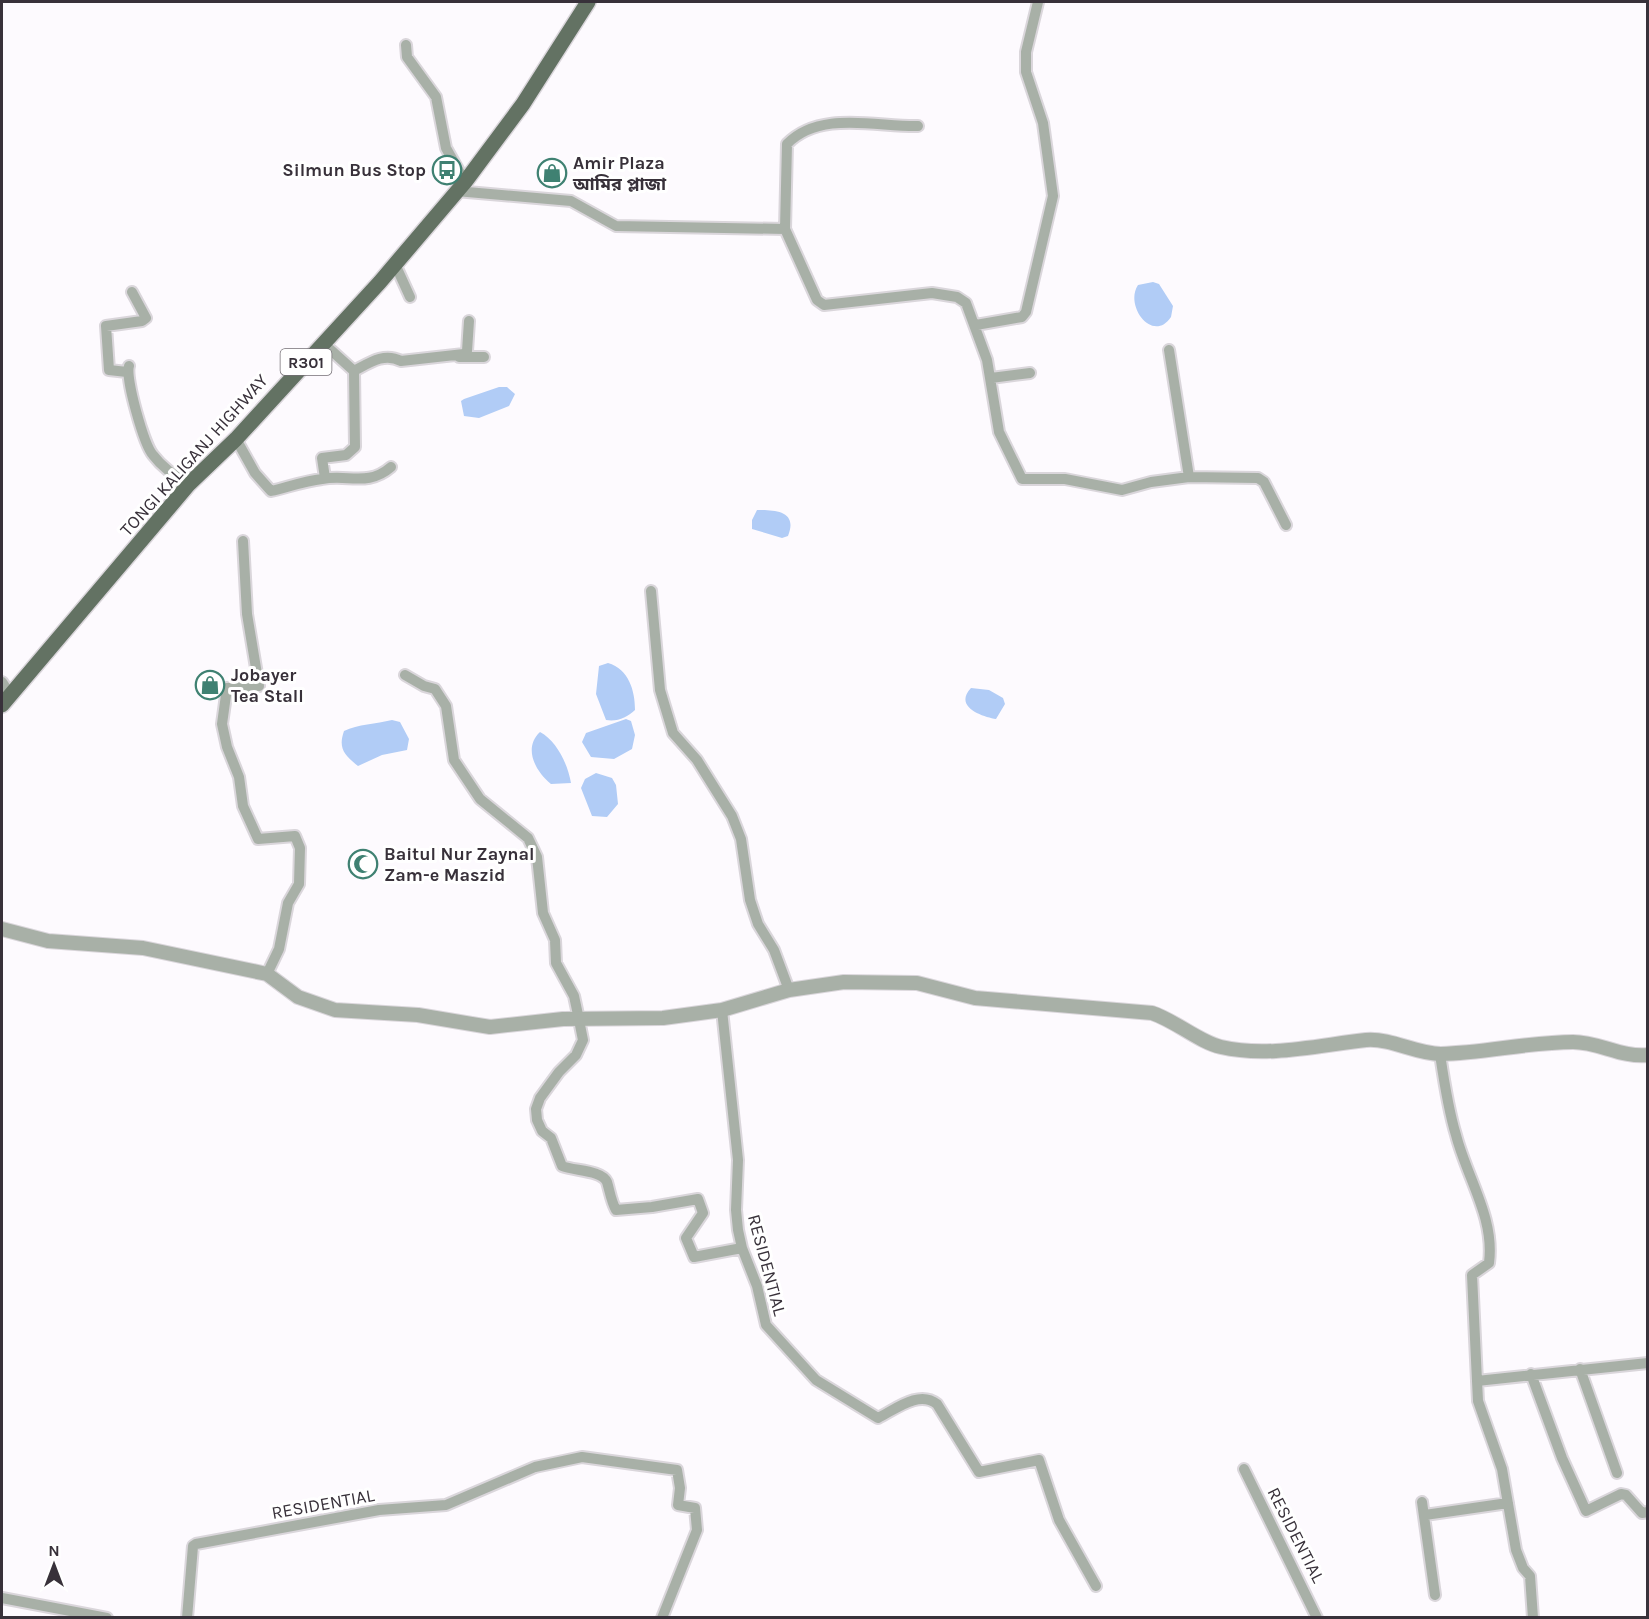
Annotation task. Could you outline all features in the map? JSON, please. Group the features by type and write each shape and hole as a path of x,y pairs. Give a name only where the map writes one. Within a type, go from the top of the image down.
{"main road":[{"name":"TONGI KALIGANJ HIGHWAY","path":"4,694 189,484 236,439 395,264 460,187 523,104 588,2"}],"street":[{"path":"976,325 1022,317 1026,312 1053,196 1044,123 1026,72 1026,52 1038,2"},
{"path":"406,45 407,57 436,97 447,148 460,187 571,201 616,226 786,229"},
{"path":"918,126 861,121 830,125 797,134 787,144 786,229 817,300 824,305 910,294 941,294 957,297 966,303 976,325 991,378 999,432 1022,479 1065,479 1122,490 1152,482 1190,477 1262,479 1286,525"},
{"path":"395,264 410,297"},
{"path":"132,292 146,318 142,321 106,326 109,370 128,369 151,454 189,484"},
{"path":"459,357 467,351 469,321"},
{"path":"323,343 354,371 355,447 346,455 322,458 325,478"},
{"path":"1169,350 1190,477"},
{"path":"354,371 382,357 394,357 401,361 407,358 484,357"},
{"path":"991,378 1030,373"},
{"path":"236,439 255,474 271,491 325,478 354,480 380,476 391,467"},
{"path":"243,541 247,614 259,686 227,688 222,724 227,747 239,777 243,806 258,839 295,836 300,848 299,884 288,903 279,949 267,974"},
{"path":"651,591 660,690 673,733 697,760 732,816 741,838 750,900 758,924 774,950 789,990"},
{"path":"405,675 424,686 435,688 446,706 454,760 480,799 528,838 537,857 543,913 555,940 556,963 574,996 583,1040 576,1055 540,1098 536,1109 537,1120 542,1131 551,1138 562,1166 599,1175 606,1180 610,1199 616,1210 652,1207 698,1198 703,1213 687,1238 694,1257 742,1248"},
{"path":"2,929 48,940 143,948 267,974 298,997 335,1010 418,1015 490,1027 578,1020 663,1018 722,1010 789,990 843,982 917,983 975,998 1152,1013 1221,1047 1259,1051 1368,1040 1440,1054 1574,1042 1609,1047 1633,1057 1647,1055"},
{"name":"RESIDENTIAL","path":"722,1010 738,1160 735,1210 742,1248 757,1286 766,1326 816,1380 878,1418 919,1398 930,1399 937,1404 979,1472 1039,1460 1059,1520 1096,1586"},
{"path":"1440,1054 1456,1136 1486,1218 1492,1243 1489,1263 1472,1275 1478,1401 1502,1468 1516,1551 1530,1576 1533,1617"},
{"path":"1476,1381 1647,1363"},
{"path":"1580,1369 1617,1473"},
{"path":"1531,1374 1551,1432 1586,1511 1621,1494 1626,1495 1642,1513 1647,1512"},
{"name":"RESIDENTIAL","path":"187,1617 193,1546 196,1544 378,1510 446,1505 535,1467 582,1457 677,1470 680,1488 678,1505 695,1508 697,1530 662,1617"},
{"name":"RESIDENTIAL","path":"1244,1468 1317,1617"},
{"path":"1422,1502 1435,1595"},
{"path":"1425,1515 1509,1503"},
{"path":"2,1598 69,1614 107,1617"}],"water":[{"path":"1153,282 1159,284 1173,306 1171,317 1164,324 1156,326 1142,319 1135,303 1138,285"},
{"path":"499,387 507,387 515,394 509,406 479,418 464,416 461,401"},
{"path":"757,510 778,512 788,517 790,528 788,536 782,538 752,529 752,520"},
{"path":"608,663 626,675 635,703 635,710 618,720 606,720 596,694 599,666"},
{"path":"971,688 989,690 1003,698 1005,704 996,719 984,716 968,706 965,701 966,695"},
{"path":"626,719 631,721 635,735 632,749 614,759 591,757 582,742 586,733"},
{"path":"392,720 400,722 409,739 407,750 382,755 358,766 343,751 344,731 361,725"},
{"path":"540,732 552,741 561,754 571,783 551,784 540,773 533,759 532,745"},
{"path":"596,773 612,778 616,785 618,804 607,817 592,816 581,788 585,779"}],"place":[{"name":"Silmun Bus Stop","path":"447,170"},
{"name":"Amir Plaza আমির প্লাজা","path":"552,173"},
{"name":"Jobayer Tea Stall","path":"210,685"},
{"name":"Baitul Nur Zaynal Zam-e Maszid","path":"363,864"}]}
